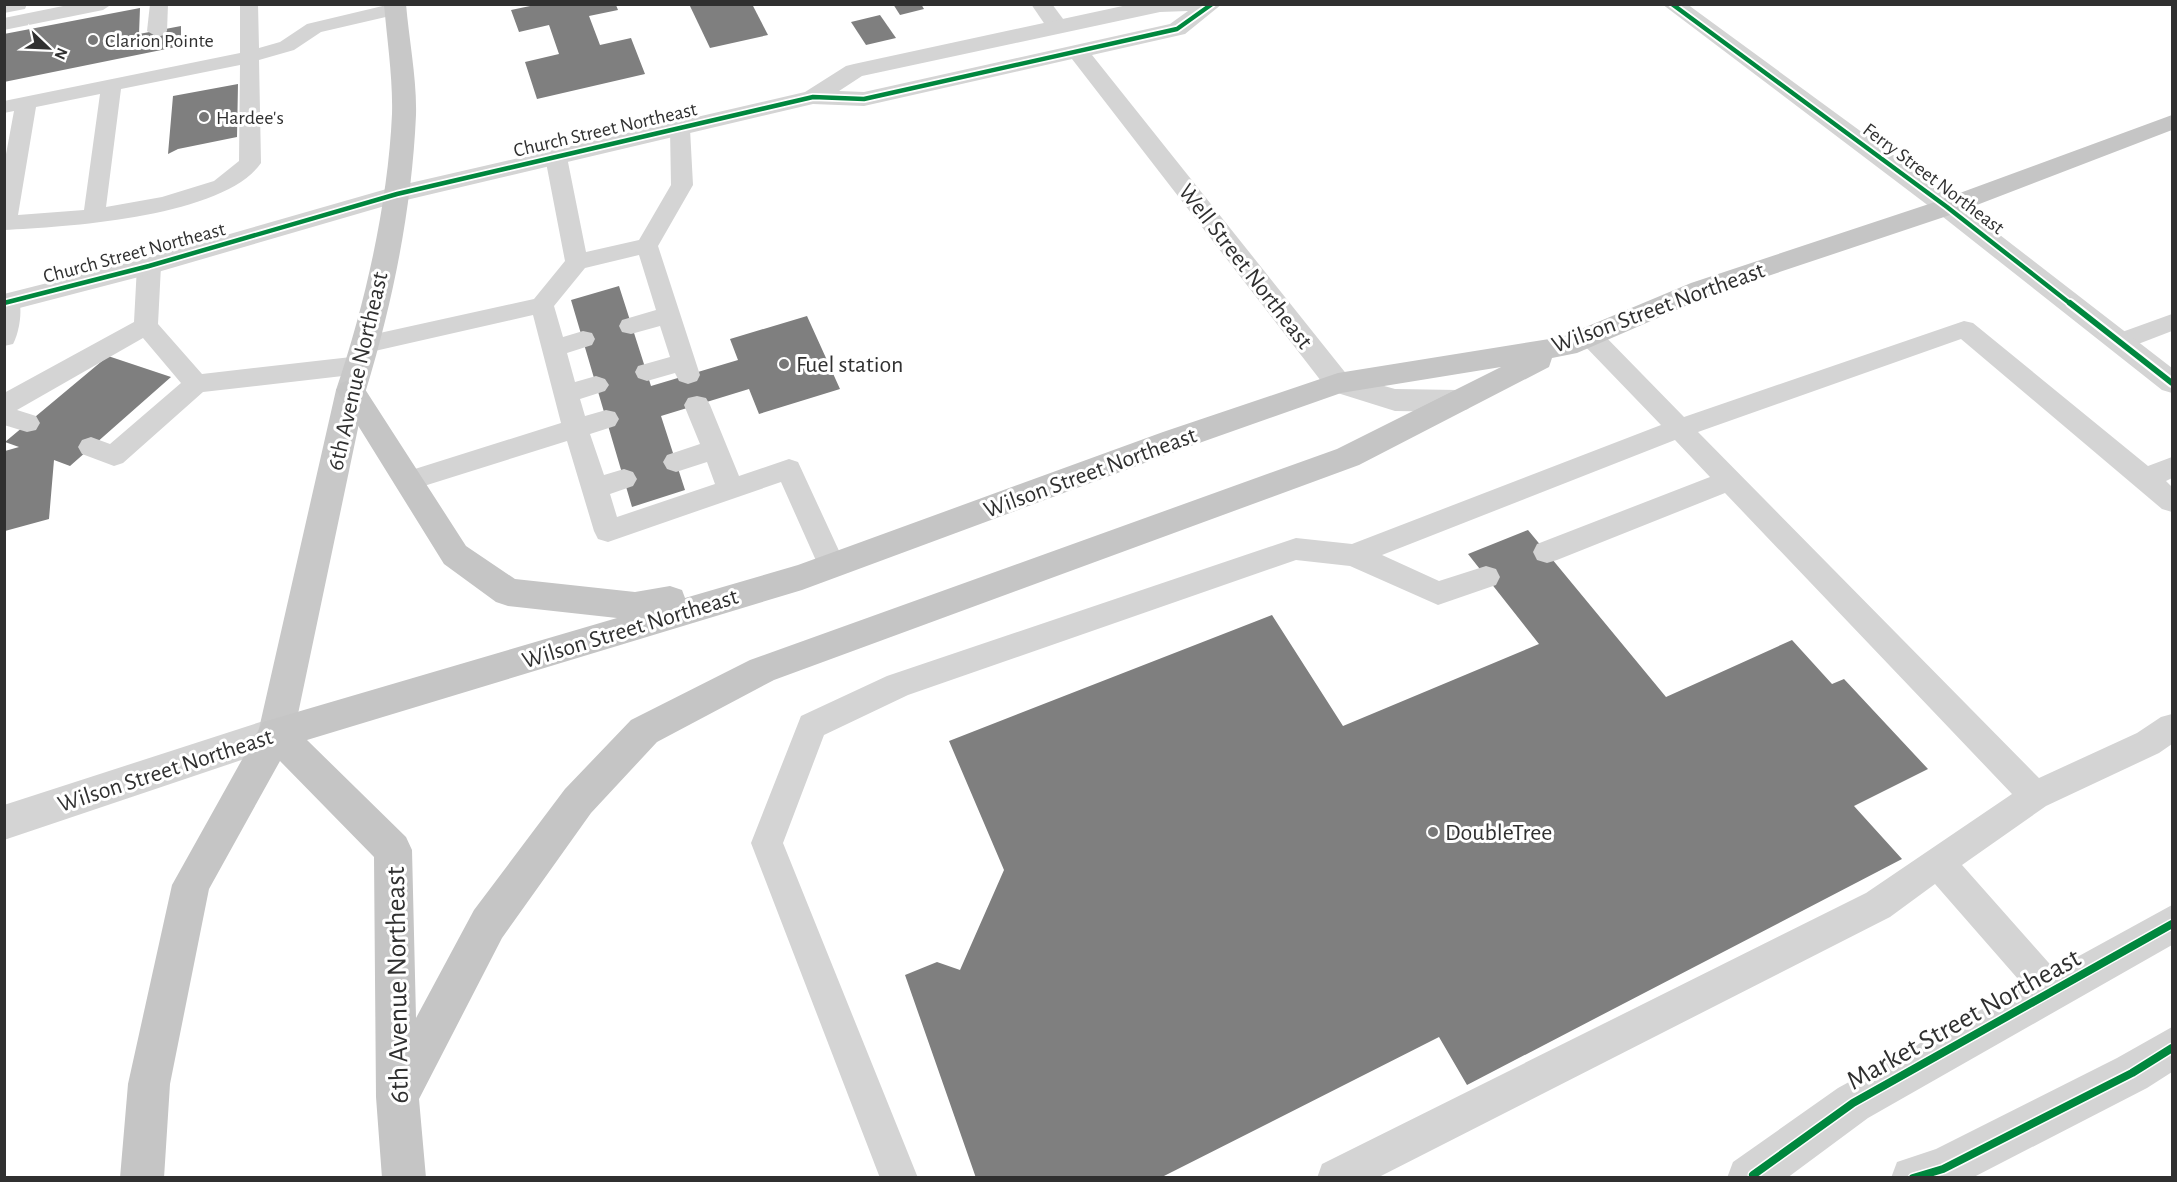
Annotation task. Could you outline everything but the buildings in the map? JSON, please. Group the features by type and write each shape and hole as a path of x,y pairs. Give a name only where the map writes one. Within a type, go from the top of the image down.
{"highway":[{"name":"Wilson Street Northeast","path":"276,733 817,571 1174,440 1338,383 1578,341 1701,289 1947,207 2168,126"},
{"path":"397,1097 488,924 578,801 644,730 762,670 1348,457 1578,341"},
{"path":"359,367 408,481 455,555 508,592 635,606 817,571"},
{"name":"6th Avenue Northeast","path":"142,1178 149,1084 191,885 276,733 393,850 397,1097 404,1178"}],"main road":[{"name":"6th Avenue Northeast","path":"276,733 397,194 404,112 395,7"}],"street":[{"path":"4,7 17,4"},
{"path":"1041,4 1058,27"},
{"name":"Church Street Northeast","path":"813,97 854,71 1160,4 1211,5"},
{"name":"Ferry Street Northeast","path":"1672,4 1947,207 2172,382"},
{"name":"Church Street Northeast","path":"7,303 149,266 397,194 813,97 864,99 1177,29 1211,5"},
{"name":"Well Street Northeast","path":"1078,52 1338,383"},
{"path":"1338,383 1395,400 1458,401"},
{"name":"Wilson Street Northeast","path":"4,823 276,733"},
{"name":"Market Street Northeast","path":"1759,1177 1853,1103 2172,924"},
{"path":"1913,1178 1943,1169 2132,1073 2172,1048"}],"lane":[{"path":"4,24 103,4"},
{"path":"157,31 159,4"},
{"path":"26,103 5,223 94,216 165,204 222,186 250,163 249,4"},
{"path":"4,107 111,85 151,69 250,57 287,46 314,27 395,7"},
{"path":"94,216 111,85"},
{"path":"647,372 685,368 647,246 682,185 680,129"},
{"path":"556,157 577,262"},
{"path":"91,447 114,456 196,384 359,367 542,305 577,262 647,246"},
{"path":"149,266 146,326 196,384"},
{"path":"4,338 7,303"},
{"path":"542,305 576,430 608,531 789,469 817,571"},
{"path":"631,326 668,315"},
{"path":"2120,342 2172,322"},
{"path":"4,405 52,389 146,326"},
{"path":"1353,555 1680,428 1964,329 2172,502"},
{"path":"553,349 583,339"},
{"path":"1578,341 1680,428 2036,796"},
{"path":"566,394 596,385"},
{"path":"697,405 731,489"},
{"path":"126,416 151,424"},
{"path":"408,481 606,419"},
{"path":"676,462 714,449"},
{"path":"2145,478 2172,467"},
{"path":"594,488 624,479"},
{"path":"1547,552 1729,480"},
{"path":"899,1178 766,843 812,726 898,685 1296,549 1353,555 1438,593 1486,577"},
{"path":"1336,1178 1878,905 2036,796 2148,743 2172,727"},
{"path":"1938,862 2052,992"}],"cycle path":[{"path":"4,303 149,266 397,194 813,97 864,99 1177,29 1212,4"},
{"path":"1672,4 1947,207 2172,383"},
{"path":"1753,1175 1853,1103 2172,924"},
{"path":"1913,1178 1943,1169 2132,1073 2172,1048"}],"place":[{"name":"Clarion Pointe","path":"93,40"},
{"name":"Hardee's","path":"204,117"},
{"name":"Fuel station","path":"784,364"},
{"name":"DoubleTree","path":"1433,832"}]}
